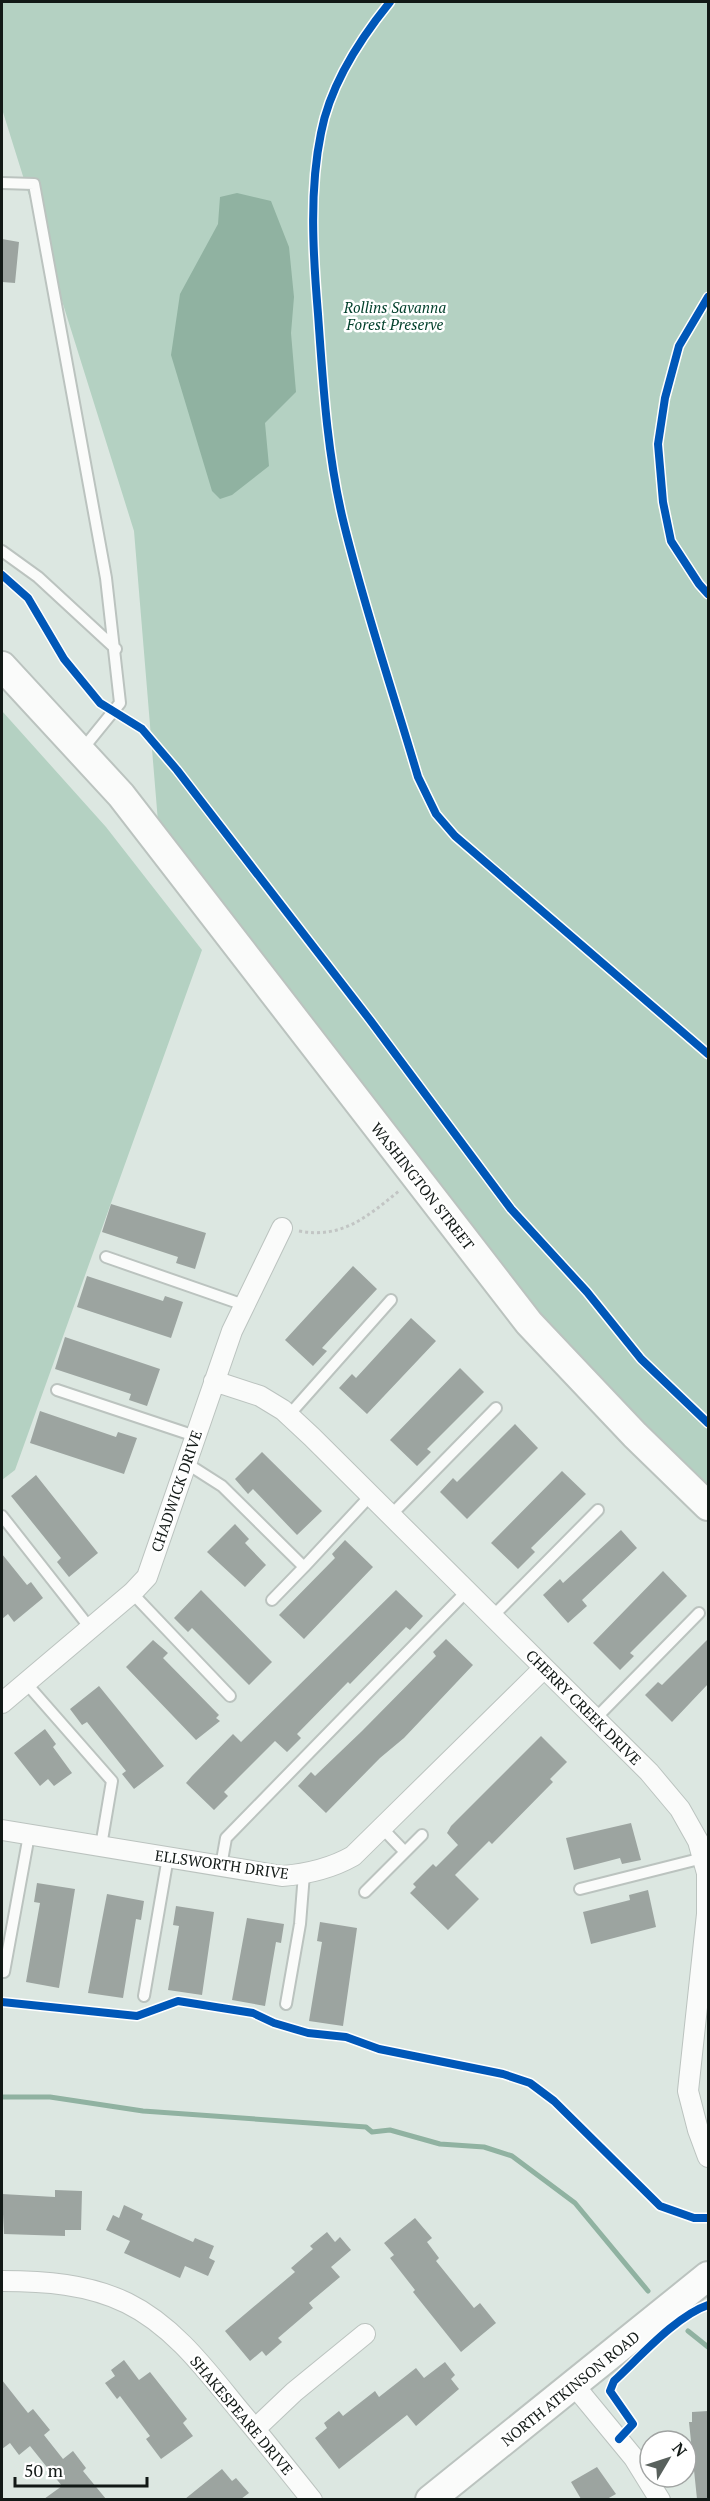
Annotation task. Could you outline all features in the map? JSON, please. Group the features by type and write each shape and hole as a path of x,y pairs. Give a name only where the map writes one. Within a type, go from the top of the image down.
{"main road":[{"name":"WASHINGTON STREET","path":"2,666 121,795 529,1323 635,1435 708,1506"},
{"name":"NORTH ATKINSON ROAD","path":"430,2499 708,2276"}],"street":[{"name":"CHADWICK DRIVE","path":"2,1703 132,1593 147,1577 232,1330 282,1228"},
{"name":"CHERRY CREEK DRIVE","path":"214,1381 260,1396 289,1415 649,1772 681,1809 698,1841 707,1873 703,2017 688,2091 708,2157"},
{"name":"ELLSWORTH DRIVE","path":"2,1830 282,1876 304,1874 336,1866 353,1856 544,1668"},
{"name":"SHAKESPEARE DRIVE","path":"2,2281 47,2282 79,2287 128,2303 167,2330 200,2361 312,2499"},
{"path":"255,2429 294,2392 365,2334"},
{"path":"573,2384 634,2458 660,2499"}],"lane":[{"path":"2,183 34,184 106,578 116,649 120,703 81,751"},
{"path":"2,551 38,577 116,649"},
{"path":"106,1257 244,1305"},
{"path":"289,1415 391,1300"},
{"path":"57,1390 195,1436"},
{"path":"391,1515 496,1408"},
{"path":"186,1463 222,1486 304,1567"},
{"path":"272,1600 371,1495"},
{"path":"492,1617 598,1510"},
{"path":"2,1516 90,1628"},
{"path":"221,1866 226,1838 467,1591"},
{"path":"132,1593 230,1696"},
{"path":"595,1719 699,1613"},
{"path":"26,1683 112,1781 101,1846"},
{"path":"382,1828 405,1852"},
{"path":"4,1972 29,1834"},
{"path":"365,1892 422,1835"},
{"path":"144,1996 168,1857"},
{"path":"580,1889 703,1858"},
{"path":"286,2004 300,1924 304,1874"}],"path":[{"path":"282,1228 316,1234 332,1233 359,1222 416,1177"}],"green space":[{"name":"Rollins Savanna Forest Preserve","path":"2,2 708,2 708,1506 635,1435 160,846 134,531 2,109"},
{"path":"2,711 106,827 202,950 15,1470 2,1480"}],"shaded area":[{"path":"237,193 271,201 289,247 294,297 291,333 296,392 265,423 269,466 232,495 220,499 212,491 171,355 180,294 218,224 220,197"}],"building":[{"path":"2,239 19,242 15,283 2,282"},
{"path":"111,1204 206,1233 195,1269 176,1263 178,1257 102,1232"},
{"path":"353,1266 377,1289 322,1348 327,1351 313,1366 285,1340"},
{"path":"87,1276 163,1301 165,1296 183,1302 171,1338 77,1307"},
{"path":"411,1318 436,1341 367,1414 339,1388 352,1374 356,1378"},
{"path":"65,1337 160,1369 147,1406 129,1400 131,1394 55,1369"},
{"path":"460,1368 484,1392 427,1449 431,1452 417,1466 390,1440"},
{"path":"40,1411 116,1437 118,1432 137,1438 124,1474 30,1443"},
{"path":"515,1424 538,1448 467,1519 440,1492 453,1478 457,1482"},
{"path":"262,1452 322,1511 297,1535 253,1489 248,1494 235,1479"},
{"path":"562,1471 586,1494 531,1548 535,1552 518,1569 491,1543"},
{"path":"36,1475 98,1553 69,1577 57,1562 61,1558 11,1496"},
{"path":"235,1524 249,1539 245,1543 266,1565 245,1587 207,1552"},
{"path":"621,1530 637,1548 582,1600 587,1606 568,1623 543,1595 560,1579 563,1583"},
{"path":"345,1540 373,1567 304,1639 279,1615 335,1558 332,1554"},
{"path":"2,1554 27,1585 31,1582 43,1598 14,1622 8,1614 2,1619"},
{"path":"663,1571 687,1596 630,1653 634,1656 620,1670 593,1643"},
{"path":"201,1590 272,1662 249,1685 192,1628 188,1632 174,1618"},
{"path":"396,1590 423,1616 410,1630 406,1627 350,1684 348,1682 297,1734 301,1738 287,1752 275,1741 224,1792 228,1796 214,1810 186,1783 233,1734 241,1742"},
{"path":"446,1639 473,1665 404,1738 380,1758 326,1813 298,1786 311,1772 315,1776 362,1731 436,1656 433,1652"},
{"path":"708,1639 708,1684 672,1722 645,1695 658,1682 662,1685"},
{"path":"153,1640 168,1653 163,1658 219,1715 216,1718 220,1721 196,1740 126,1667"},
{"path":"99,1686 164,1766 134,1789 122,1774 126,1771 87,1722 82,1725 70,1709"},
{"path":"45,1729 56,1744 53,1747 72,1773 54,1786 48,1779 40,1786 14,1753"},
{"path":"541,1736 567,1762 550,1779 553,1782 492,1844 489,1841 455,1875 479,1899 448,1930 410,1893 416,1887 413,1884 433,1864 436,1867 458,1845 447,1833 451,1826"},
{"path":"631,1823 641,1860 622,1864 620,1858 574,1870 566,1838"},
{"path":"37,1883 75,1889 59,1988 26,1982 40,1903 34,1902"},
{"path":"648,1890 656,1927 591,1944 583,1912 630,1900 629,1895"},
{"path":"107,1894 144,1901 141,1920 136,1919 123,1998 88,1993"},
{"path":"176,1906 214,1912 202,1995 168,1990 179,1926 173,1925"},
{"path":"247,1918 284,1924 281,1943 276,1942 265,2006 232,2000"},
{"path":"320,1922 357,1928 343,2026 309,2021 322,1942 317,1941"},
{"path":"55,2190 82,2191 81,2230 65,2230 65,2236 4,2234 2,2194 55,2197"},
{"path":"124,2205 143,2214 141,2219 193,2242 195,2238 214,2246 209,2258 215,2261 208,2276 185,2266 180,2278 124,2253 130,2241 106,2230 113,2215 119,2218"},
{"path":"415,2218 432,2238 427,2242 439,2258 436,2261 474,2308 480,2303 496,2323 461,2352 413,2292 415,2290 390,2258 394,2255 384,2243"},
{"path":"327,2232 335,2242 340,2237 351,2250 331,2267 340,2277 309,2303 313,2308 278,2338 282,2342 266,2356 262,2351 250,2361 225,2331 295,2272 291,2268 313,2249 310,2246"},
{"path":"124,2360 139,2380 150,2372 187,2419 183,2423 193,2436 161,2459 146,2439 150,2436 120,2396 117,2399 105,2383 115,2376 111,2370"},
{"path":"445,2362 455,2375 451,2379 459,2389 416,2426 407,2415 339,2469 315,2438 327,2428 324,2423 339,2411 343,2416 375,2391 379,2397 416,2368 424,2378"},
{"path":"2,2380 28,2413 33,2409 50,2430 44,2435 63,2459 73,2451 86,2468 83,2471 106,2499 44,2499 62,2486 30,2446 19,2455 10,2443 2,2449"},
{"path":"708,2411 708,2499 697,2499 698,2429 690,2429 692,2412"},
{"path":"597,2467 616,2494 607,2499 581,2499 571,2482"},
{"path":"222,2469 232,2481 236,2478 249,2493 241,2499 185,2499"}],"waterway":[{"path":"2,2097 50,2097 143,2111 366,2127 372,2132 390,2130 440,2144 484,2147 512,2156 575,2203 648,2291"},
{"path":"688,2331 708,2347"}],"cycle path":[{"path":"390,2 357,47 331,97 317,155 313,200 316,291 329,444 351,553 379,649 418,777 436,814 455,836 708,1054"},
{"path":"708,297 679,346 665,398 658,444 663,502 671,541 708,594"},
{"path":"2,575 28,598 64,659 100,703 142,729 177,770 370,1020 511,1209 587,1292 641,1359 708,1423"},
{"path":"2,2002 137,2016 178,2001 253,2013 274,2023 308,2033 346,2037 379,2049 503,2074 530,2083 554,2101 660,2206 694,2218 708,2218"},
{"path":"619,2439 633,2424 610,2391 614,2381 683,2318 708,2305"}]}
